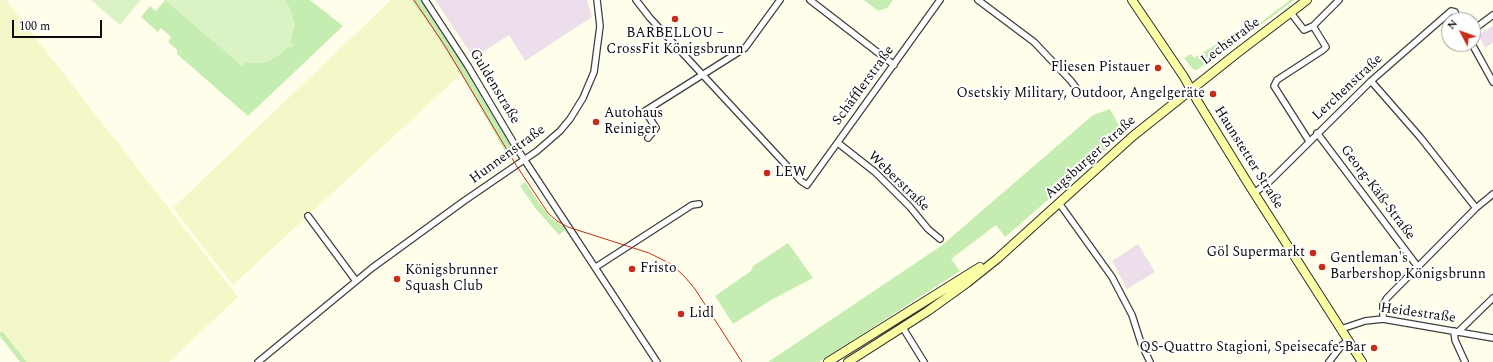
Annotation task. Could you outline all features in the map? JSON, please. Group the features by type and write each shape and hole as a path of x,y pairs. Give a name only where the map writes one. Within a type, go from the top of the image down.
{"street":[{"name":"Guldenstraße","path":"425,0 450,37 524,160 587,256 596,267 657,362"},
{"name":"Hunnenstraße","path":"258,362 356,281 451,210 546,144 560,131 578,108 589,87 594,72 600,26 596,0"},
{"path":"636,0 702,74"},
{"path":"648,138 656,128 645,111 745,48 780,0"},
{"path":"810,0 894,65"},
{"name":"Schäfflerstraße","path":"702,74 801,181 807,185 940,0"},
{"path":"978,0 1034,42 1071,81 1077,89 1077,95"},
{"name":"Haunstetter Straße","path":"1132,0 1163,44 1254,193 1362,362"},
{"name":"Lechstraße","path":"1190,90 1307,0"},
{"path":"1291,12 1304,30 1313,26 1339,0"},
{"path":"1481,24 1493,15"},
{"name":"Lerchenstraße","path":"1254,193 1269,182 1371,81 1441,20"},
{"path":"1309,141 1274,86 1277,80 1326,47 1313,26"},
{"path":"1476,52 1493,82"},
{"path":"1371,81 1420,137 1476,208"},
{"name":"Augsburger Straße","path":"848,362 941,303 967,283 1010,247 1131,138 1190,90"},
{"name":"Georg-Käß-Straße","path":"1317,133 1418,267"},
{"name":"Weberstraße","path":"838,143 879,176 914,211 928,229 940,239"},
{"path":"1383,319 1383,305 1386,298 1476,208 1493,194"},
{"path":"1059,203 1115,282 1132,315 1141,343 1150,362"},
{"path":"596,267 692,205 700,204"},
{"path":"308,216 356,281"},
{"name":"Augsburger Straße","path":"828,362 1010,247"},
{"path":"1465,362 1455,340 1456,332 1493,298"},
{"name":"Heidestraße","path":"1341,329 1364,321 1383,319 1493,338"},
{"path":"903,328 924,362"},
{"path":"1329,362 1348,341"}],"shaded area":[{"path":"435,0 587,0 592,17 525,61 509,35 474,58"},
{"path":"1493,26 1493,43 1485,48 1481,41 1481,33"},
{"path":"1138,244 1155,272 1127,289 1112,261"}],"green space":[{"path":"0,0 6,0 238,297 169,362 27,362 2,331 0,333"},
{"path":"91,0 141,0 120,25"},
{"path":"165,0 242,65 246,62 259,63 271,60 288,46 294,24 291,11 284,0 310,0 343,26 248,116 177,54 177,50 168,42 171,37 161,28 158,32 141,17 150,6 156,11"},
{"path":"165,0 284,0 290,8 293,17 293,28 290,42 293,45 291,48 288,46 282,53 271,60 259,63 246,62 242,66"},
{"path":"391,0 411,0 431,27 461,74 233,285 173,208"},
{"path":"411,0 421,0 456,53 514,150 513,154 509,158 461,74 431,27"},
{"path":"864,0 893,0 887,8 878,11"},
{"path":"1290,0 1294,0 1249,34 1248,32"},
{"path":"1230,36 1234,43 1197,70 1194,70 1184,58 1191,54 1194,58"},
{"path":"1110,109 1124,134 1005,237 996,225 951,259 960,271 819,362 768,362 941,246 1093,115"},
{"path":"525,182 552,219 563,226 565,230 559,235 536,209 520,186"},
{"path":"788,243 813,278 771,300 733,324 715,296 751,271 753,266"},
{"path":"2,331 27,362 20,362 0,336"}],"tram line":[{"path":"414,0 445,46 516,165 548,213 557,221 568,227 649,253 671,264 695,289 742,362"}],"place":[{"name":"BARBELLOU – CrossFit Königsbrunn","path":"675,19"},
{"name":"Fliesen Pistauer","path":"1158,68"},
{"name":"Osetskiy Military, Outdoor, Angelgeräte","path":"1213,94"},
{"name":"Autohaus Reiniger","path":"596,122"},
{"name":"LEW","path":"767,173"},
{"name":"Göl Supermarkt","path":"1313,253"},
{"name":"Gentleman's Barbershop Königsbrunn","path":"1322,267"},
{"name":"Fristo","path":"632,269"},
{"name":"Königsbrunner Squash Club","path":"397,279"},
{"name":"Lidl","path":"681,314"},
{"name":"QS-Quattro Stagioni, Speisecafe-Bar","path":"1374,348"}]}
